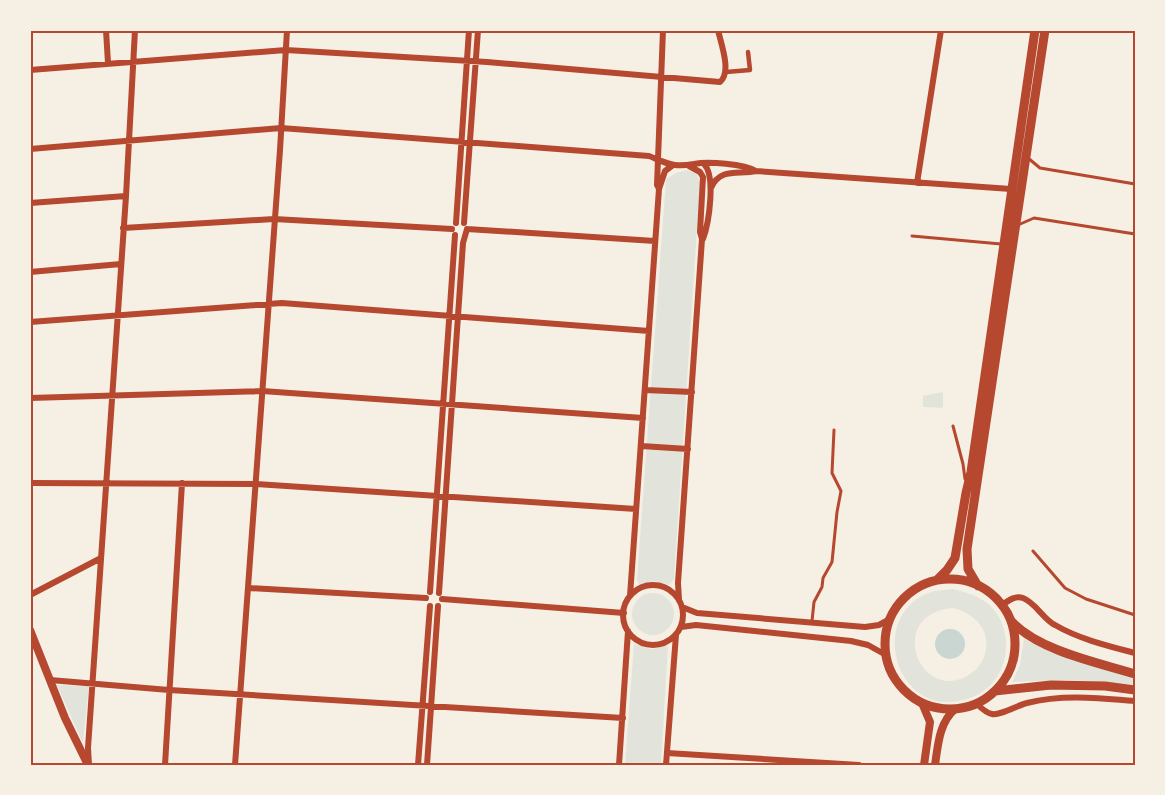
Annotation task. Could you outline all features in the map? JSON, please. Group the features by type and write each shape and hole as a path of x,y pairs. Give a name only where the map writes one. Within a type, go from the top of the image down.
{"main road":[{"path":"937,580 955,558 971,472 1035,30"},
{"path":"978,586 968,569 967,549 1045,30"},
{"path":"937,580 958,580 978,586 1002,605 1010,620 1014,635 1011,666 995,691 977,704 955,709 932,707 922,703 898,683 890,670 885,637 890,619 898,605 922,585 937,580"},
{"path":"1010,620 1019,629 1050,646 1135,674"},
{"path":"995,691 1051,685 1105,686 1135,690"}],"street":[{"path":"106,30 108,63"},
{"path":"89,765 92,684 126,196 135,30"},
{"path":"235,765 287,30"},
{"path":"426,598 430,592 469,30"},
{"path":"427,765 478,30"},
{"path":"659,189 657,185 663,30"},
{"path":"718,30 725,75"},
{"path":"918,183 941,30"},
{"path":"30,70 286,50 467,60 661,75 720,82 725,75 750,70 748,52"},
{"path":"30,149 281,128 649,156 673,165 704,164 749,167 756,171"},
{"path":"702,239 707,228 712,184 710,174 704,164"},
{"path":"619,765 627,630 624,613 630,596 659,189 665,171 673,165"},
{"path":"679,600 678,583 702,239 700,232 703,177 689,166"},
{"path":"712,184 729,172 756,171 1011,189"},
{"path":"30,203 126,196"},
{"path":"123,228 274,219 655,241"},
{"path":"454,229 459,237 465,230"},
{"path":"30,272 121,264"},
{"path":"30,322 269,304 649,331"},
{"path":"645,390 692,393"},
{"path":"30,398 262,391 643,418"},
{"path":"641,446 688,449"},
{"path":"30,483 256,484 636,509"},
{"path":"165,765 182,483"},
{"path":"30,596 101,558"},
{"path":"630,596 646,586 655,585 673,592 682,607 681,627 676,635 666,765"},
{"path":"249,588 426,598"},
{"path":"430,592 440,596 624,613"},
{"path":"1002,605 1013,598 1021,597 1047,620 1063,629 1135,653"},
{"path":"418,765 430,606 426,598"},
{"path":"430,606 438,606"},
{"path":"682,607 697,613 865,627 879,625 890,619"},
{"path":"681,627 696,625 851,641 868,645 886,655"},
{"path":"30,630 75,740 89,765"},
{"path":"627,630 633,637 650,645 660,644 676,635"},
{"path":"50,680 170,690 623,718"},
{"path":"977,704 990,714 996,715 1026,703 1051,698 1135,701"},
{"path":"922,703 930,722 924,765"},
{"path":"935,765 943,724 955,709"},
{"path":"667,753 859,765"}],"lane":[{"path":"1026,157 1040,168 1135,184"},
{"path":"1017,226 1034,218 1135,234"},
{"path":"912,236 1003,244"},
{"path":"953,426 965,470 966,493"},
{"path":"812,623 814,602 832,562 841,491 832,473 834,430"},
{"path":"1033,551 1065,588 1086,599 1135,615"}],"shaded area":[{"path":"687,170 697,174 700,183 674,579 669,585 654,581 639,585 637,580 666,179"},
{"path":"943,392 943,408 923,407 923,396"},
{"path":"953,589 979,598 995,611 1004,630 1006,651 1000,672 984,691 963,700 939,702 920,694 905,679 897,660 895,639 900,619 913,602 935,591","holes":["953,608 962,611 981,626 985,633 986,650 981,662 972,673 963,678 946,681 932,676 922,666 916,652 915,638 921,624 933,613"]},
{"path":"653,593 661,594 668,599 673,606 673,622 668,629 661,634 653,635 645,634 638,629 633,622 632,614 633,606 638,599 645,594"},
{"path":"950,629 961,633 965,644 961,655 950,659 939,655 935,644 939,633"},
{"path":"1024,639 1071,660 1135,679 1135,685 1070,680 1012,682 1020,665"},
{"path":"634,644 651,649 668,646 661,765 625,765"},
{"path":"57,685 89,686 83,741 82,741"}]}
